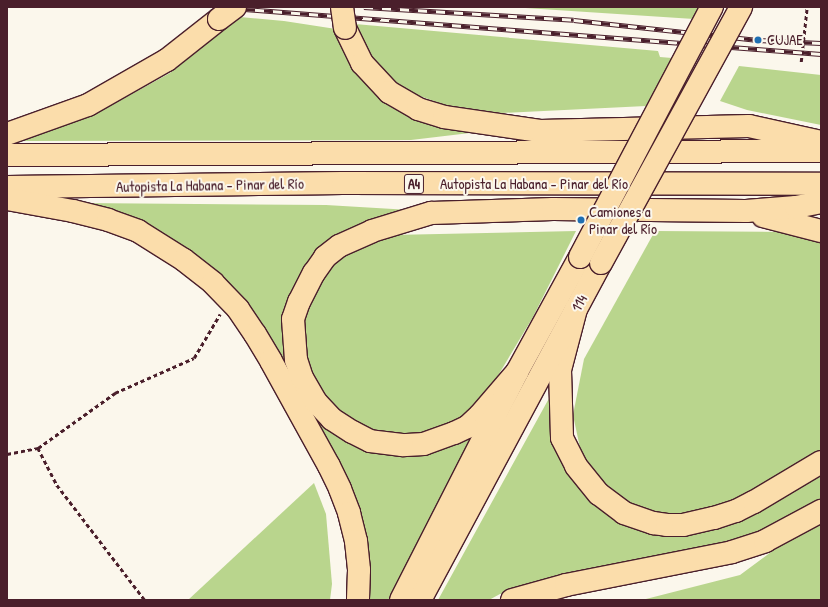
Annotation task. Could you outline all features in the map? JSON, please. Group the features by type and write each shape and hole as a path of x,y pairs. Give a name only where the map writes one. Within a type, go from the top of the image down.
{"highway":[{"path":"342,7 345,28 362,63 389,92 418,109 469,122 540,131 749,126 821,142"},
{"name":"114","path":"400,600 517,372 580,258 712,7"},
{"name":"114","path":"420,600 576,309 741,7"},
{"path":"7,134 88,106 167,60 227,13"},
{"path":"486,153 540,131"},
{"name":"Autopista La Habana - Pinar del Río","path":"7,155 821,151"},
{"path":"343,183 507,209"},
{"name":"Autopista La Habana - Pinar del Río","path":"7,187 343,183 821,184"},
{"path":"7,199 73,211 108,220 138,231 184,260 213,284 238,309 256,334 329,466 340,490 349,513 356,541 359,570 358,600"},
{"path":"517,372 480,416 461,430 424,444 402,445 370,441 352,432 332,419 316,402 302,378 296,360 293,319 306,288 325,257 340,246 372,231 431,213 507,209 746,211 796,207 821,202"},
{"path":"746,211 821,231"},
{"path":"576,309 560,370 562,438 576,466 599,494 624,514 653,523 667,525 683,525 714,518 736,511 754,502 821,462"},
{"path":"512,600 566,585 732,552 765,541 821,511"}],"path":[{"path":"801,62 807,7"},
{"path":"7,454 38,448 115,393 194,358 208,337 228,299"},
{"path":"38,448 57,485 145,600"}],"green space":[{"path":"510,7 700,7 694,19"},
{"path":"240,17 284,21 336,29 347,59 380,98 427,122 470,133 411,140 22,141 101,111 170,73"},
{"path":"355,24 658,51 660,57 672,58 646,106 501,113 445,105 414,94 394,82 374,64 360,38"},
{"path":"739,66 821,75 821,125 747,110 720,101"},
{"path":"79,203 326,205 410,210 346,230 317,256 289,367 360,445 476,430 391,600 367,600 364,545 250,313"},
{"path":"576,231 533,317 481,404 454,425 418,436 383,435 360,428 337,409 317,385 302,348 303,320 316,283 344,254 392,235"},
{"path":"655,231 780,232 821,242 821,451 724,506 689,515 650,514 612,495 583,462 573,415 584,359"},
{"path":"558,382 566,469 584,495 615,520 657,535 695,530 821,469 821,499 762,530 702,549 500,594 489,600 438,600"},
{"path":"314,483 326,514 332,584 330,600 188,600"},
{"path":"821,515 821,600 642,600 740,575"}],"railway":[{"path":"219,7 821,54"},
{"path":"364,7 574,20 758,40 821,43"}],"place":[{"name":"CUJAE","path":"758,40"},
{"name":"Camiones a Pinar del Río","path":"581,220"}]}
